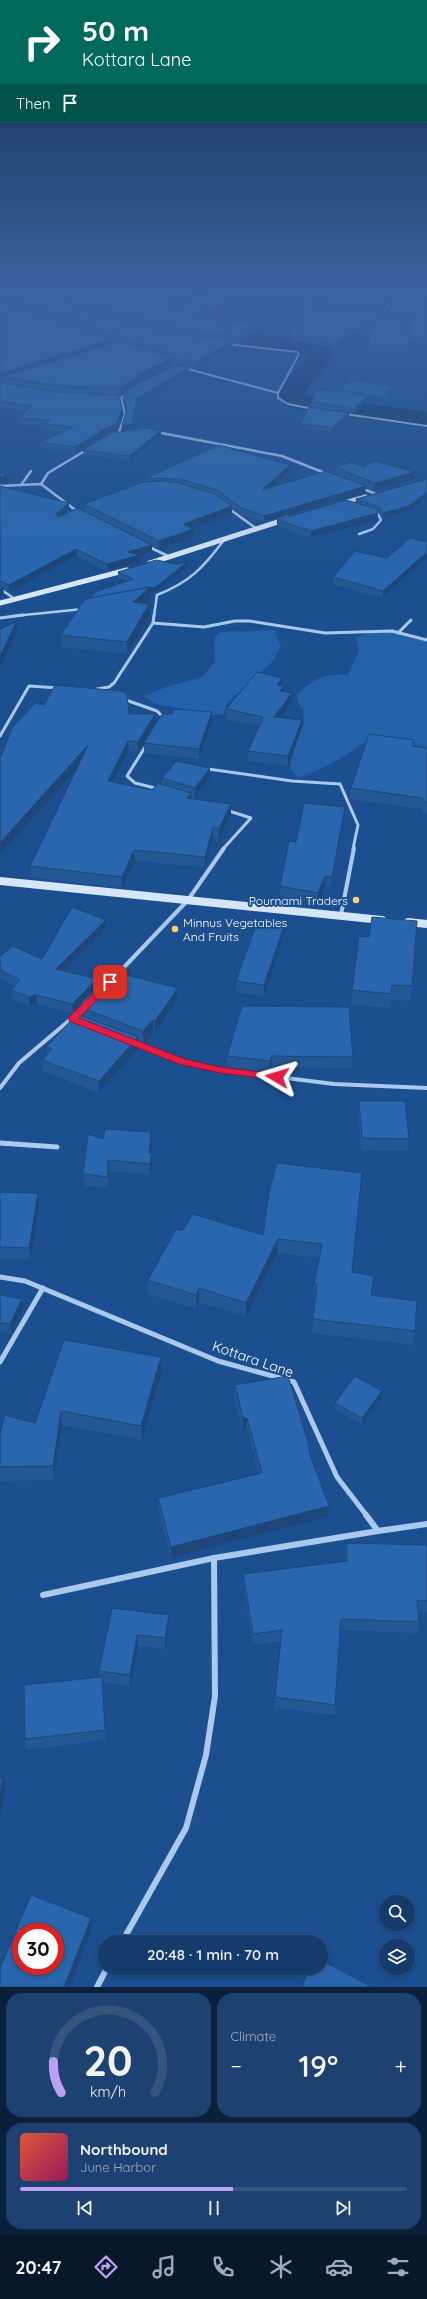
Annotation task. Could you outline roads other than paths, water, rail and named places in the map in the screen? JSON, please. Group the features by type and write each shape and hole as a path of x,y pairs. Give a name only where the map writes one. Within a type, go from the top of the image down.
{"main road":[{"path":"337,505 383,492"},
{"path":"142,565 296,517"},
{"path":"0,603 134,568"},
{"path":"0,881 427,924"}],"street":[{"path":"113,398 121,398 130,390 150,379"},
{"path":"225,379 278,393"},
{"path":"286,379 278,393 278,398 288,404 316,410"},
{"path":"119,433 125,414 121,398"},
{"path":"338,413 427,426"},
{"path":"114,434 126,432"},
{"path":"154,432 282,456 326,474"},
{"path":"41,484 48,473 90,448"},
{"path":"21,485 31,471"},
{"path":"0,486 41,484 82,515"},
{"path":"354,486 376,494"},
{"path":"222,503 257,529"},
{"path":"344,503 350,505"},
{"path":"77,511 84,508"},
{"path":"360,534 373,529 381,520 378,514 371,512"},
{"path":"150,596 181,586 200,573 224,540"},
{"path":"143,544 170,557"},
{"path":"0,589 15,599"},
{"path":"101,690 114,683 154,623 157,595"},
{"path":"0,618 91,608"},
{"path":"398,633 411,620"},
{"path":"154,623 204,627 242,621 325,634 375,630 398,633 427,640"},
{"path":"0,736 29,686 65,688"},
{"path":"94,689 108,692"},
{"path":"121,698 157,712 163,717 161,723"},
{"path":"148,743 127,776 135,783 164,791"},
{"path":"208,769 292,781 340,784 358,825 341,916"},
{"path":"104,988 188,900 220,854 251,818 222,809"},
{"path":"0,1088 19,1063 88,1004"},
{"path":"72,1019 80,1022"},
{"path":"131,1042 182,1061 220,1070 334,1084 427,1088"},
{"path":"0,1143 57,1147"},
{"name":"Kottara Lane","path":"0,1277 25,1281 218,1361 294,1382 337,1477 378,1531"},
{"path":"0,1362 43,1288"},
{"path":"43,1595 214,1558 427,1524"},
{"path":"126,1935 186,1828 206,1755 215,1696 214,1558"},
{"path":"96,1987 103,1975"}],"waterway":[{"path":"302,379 290,393 300,402 427,420"}],"place":[{"name":"Pournami Traders","path":"356,900"},
{"name":"Minnus Vegetables And Fruits","path":"175,929"}]}
